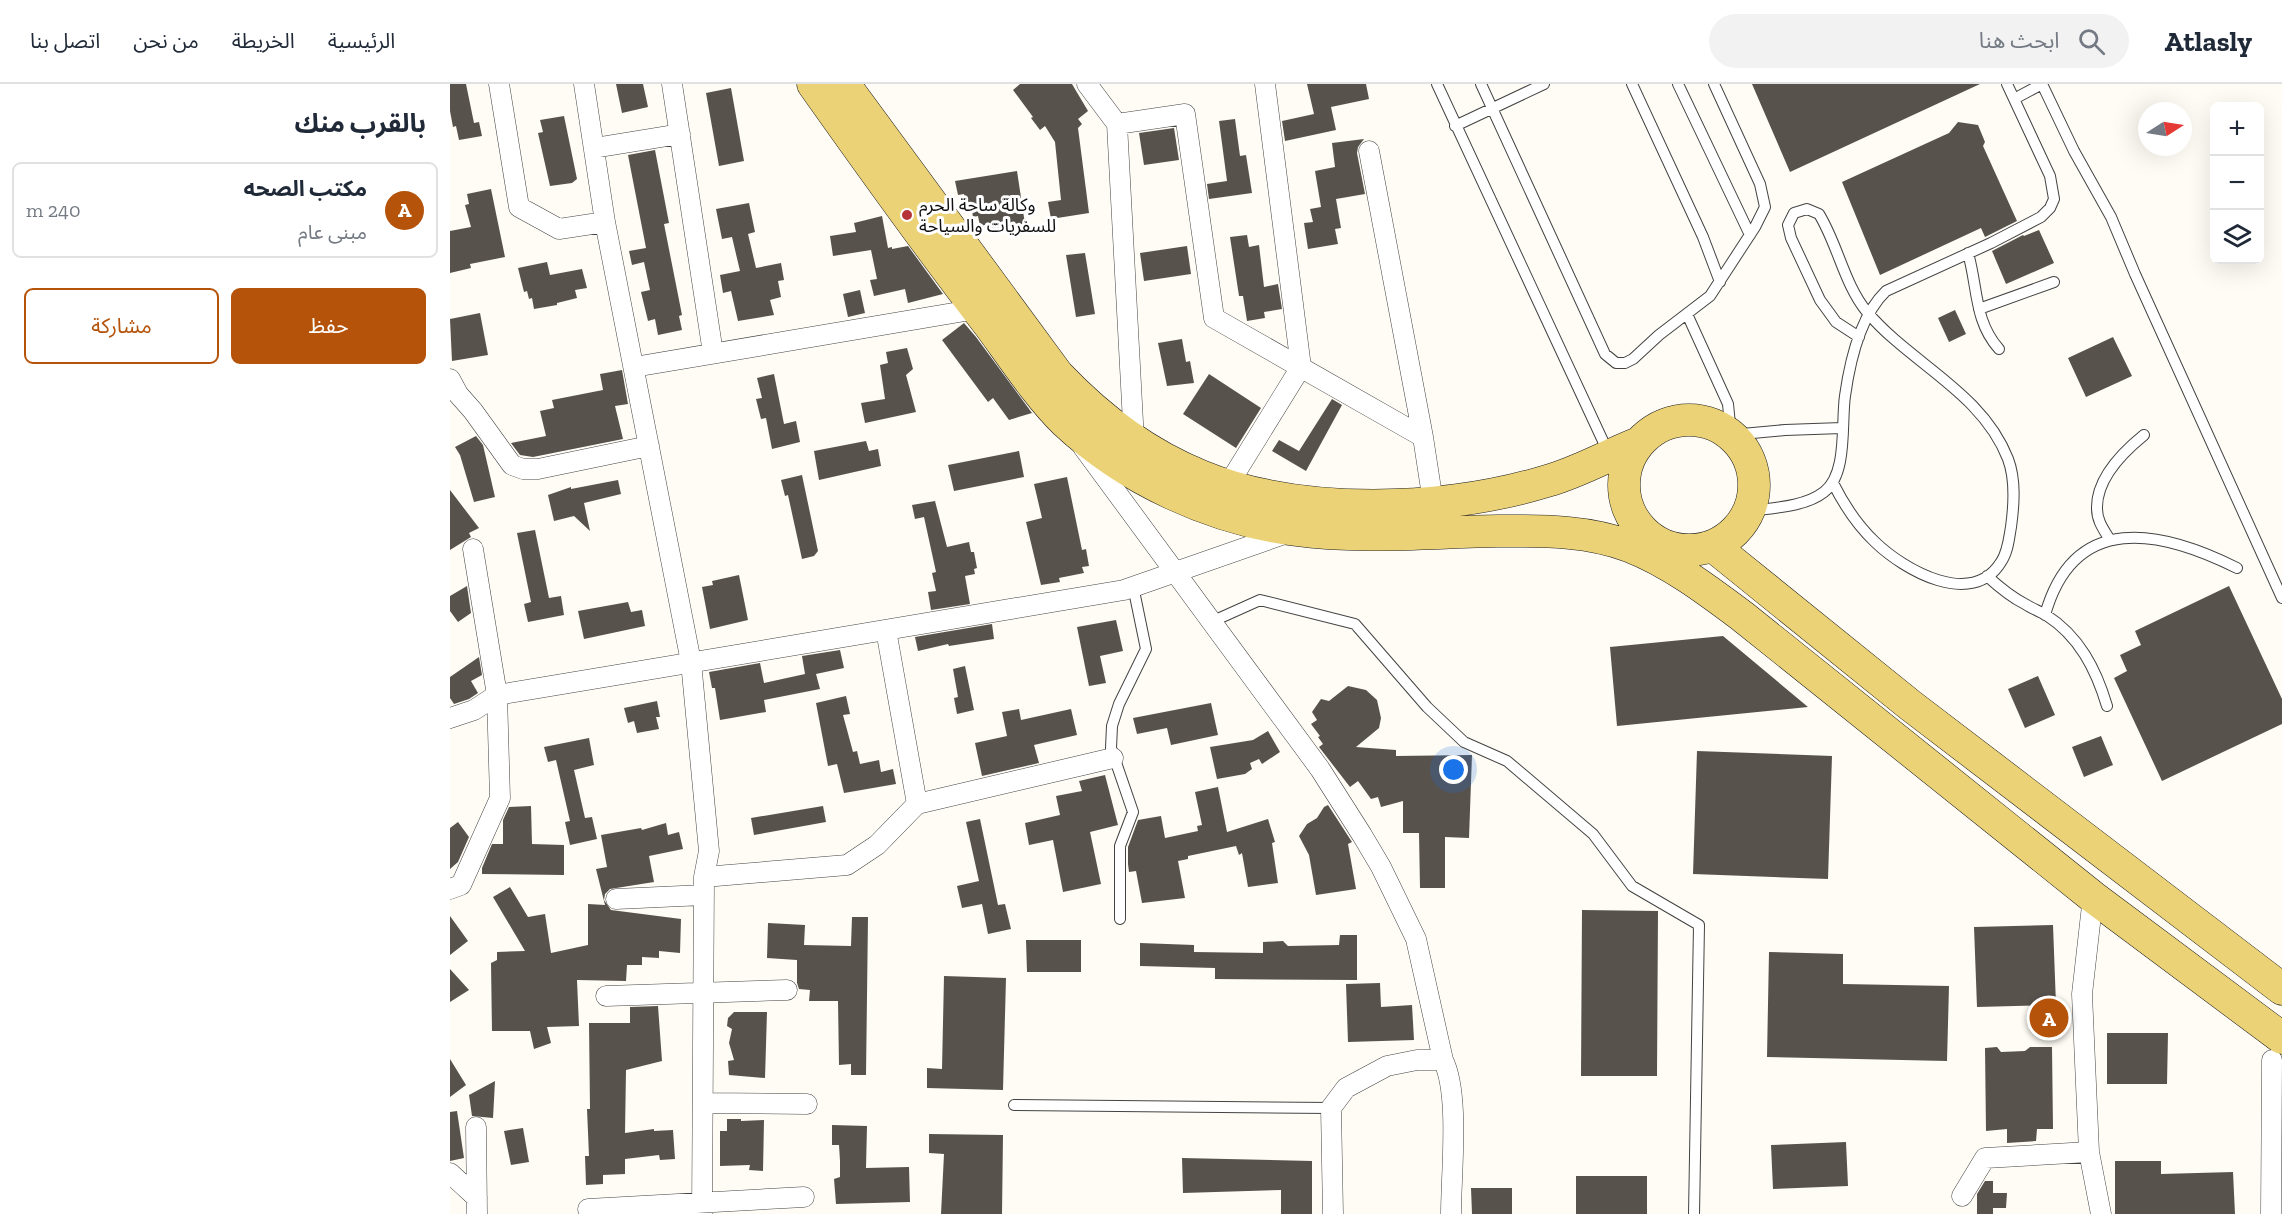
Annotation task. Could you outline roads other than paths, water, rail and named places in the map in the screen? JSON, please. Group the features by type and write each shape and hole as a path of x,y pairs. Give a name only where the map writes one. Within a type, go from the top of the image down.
{"main road":[{"path":"813,84 977,309 1064,421 1104,454 1148,482 1196,504 1245,520 1296,530 1341,534 1560,531 1605,539 1649,555 1698,583 1742,616 2093,897 2277,1049"},
{"path":"844,84 1058,375 1094,410 1134,441 1179,466 1228,485 1268,495 1320,503 1351,505 1433,502 1491,495 1575,472 1609,454 1639,443 1659,427 1684,419 1709,422 1731,435 1746,453 1751,464 1754,488 1749,511 1734,532 1713,546 1700,549 1674,548 1650,537 1630,511 1625,492 1627,466 1639,443"},
{"path":"1713,546 1910,705 2282,989"}],"street":[{"path":"499,84 519,207 559,229 605,222"},
{"path":"584,84 605,222 691,663 709,850 704,886 702,1208"},
{"path":"672,84 713,353"},
{"path":"1087,84 1117,124 1134,441"},
{"path":"1228,485 1301,367 1265,84"},
{"path":"1117,124 1185,114 1214,318 1423,437"},
{"path":"594,148 680,134"},
{"path":"1369,151 1423,437 1433,502"},
{"path":"634,367 977,309"},
{"path":"450,379 458,394 512,465 523,469 538,469 649,446"},
{"path":"1064,421 1320,769 1381,867 1416,939 1443,1060 1453,1091 1451,1214"},
{"path":"450,718 474,710 496,695 1124,590 1173,571 1296,530"},
{"path":"450,889 461,885 500,798 496,695 473,549"},
{"path":"886,630 917,804"},
{"path":"616,899 847,865 877,845 917,804 1113,758"},
{"path":"2093,897 2082,994 2089,1152 2101,1214"},
{"path":"606,996 787,990"},
{"path":"2271,1214 2277,1049"},
{"path":"1333,1214 1331,1107 1346,1088 1387,1066 1417,1060 1443,1060"},
{"path":"703,1103 807,1104"},
{"path":"476,1127 477,1206"},
{"path":"1962,1196 1985,1158 2089,1152"},
{"path":"450,1173 477,1206"},
{"path":"588,1209 702,1208 804,1197"}],"lane":[{"path":"1437,84 1609,454"},
{"path":"1481,84 1610,360 1616,363 1625,363 1634,359 1659,335 1703,303 1720,282 1765,207 1760,184 1714,84"},
{"path":"1455,126 1544,84"},
{"path":"1632,84 1703,237 1720,282"},
{"path":"1678,84 1750,235"},
{"path":"1749,511 1805,501 1824,493 1833,483 1839,468 1849,368 1859,337 1879,297 1886,291 2041,217 2050,208 2054,199 2050,176 2007,84"},
{"path":"2014,99 2042,84 2074,151 2111,216 2282,598"},
{"path":"1833,483 1858,525 1894,558 1919,573 1947,583 1968,584 1988,576 2002,561 2009,542 2014,501 2008,460 1990,424 1955,389 1869,314 1857,297 1818,214 1807,208 1794,213 1788,225 1791,238 1820,300 1836,322 1859,337"},
{"path":"1968,253 1978,309 1985,330 1999,348"},
{"path":"1978,309 2054,282"},
{"path":"1687,314 1728,404 1731,435 1842,428"},
{"path":"2110,540 2101,525 2097,509 2100,493 2110,470 2120,457 2144,435"},
{"path":"2045,615 2052,590 2065,569 2085,550 2110,540 2125,537 2154,539 2183,545 2237,568"},
{"path":"1988,576 2012,597 2045,615 2067,631 2085,653 2099,678 2107,706"},
{"path":"1120,919 1120,846 1133,812 1111,748 1113,726 1119,704 1146,649 1133,586"},
{"path":"1211,622 1260,600 1355,624 1427,706 1464,742 1507,761 1593,834 1632,886 1699,925 1694,1214"},
{"path":"1014,1105 1331,1107"}],"place":[{"name":"وكالة ساحة الحرم للسفريات والسياحة","path":"907,215"},
{"name":"مكتب الصحه","path":"2049,1018"}]}
